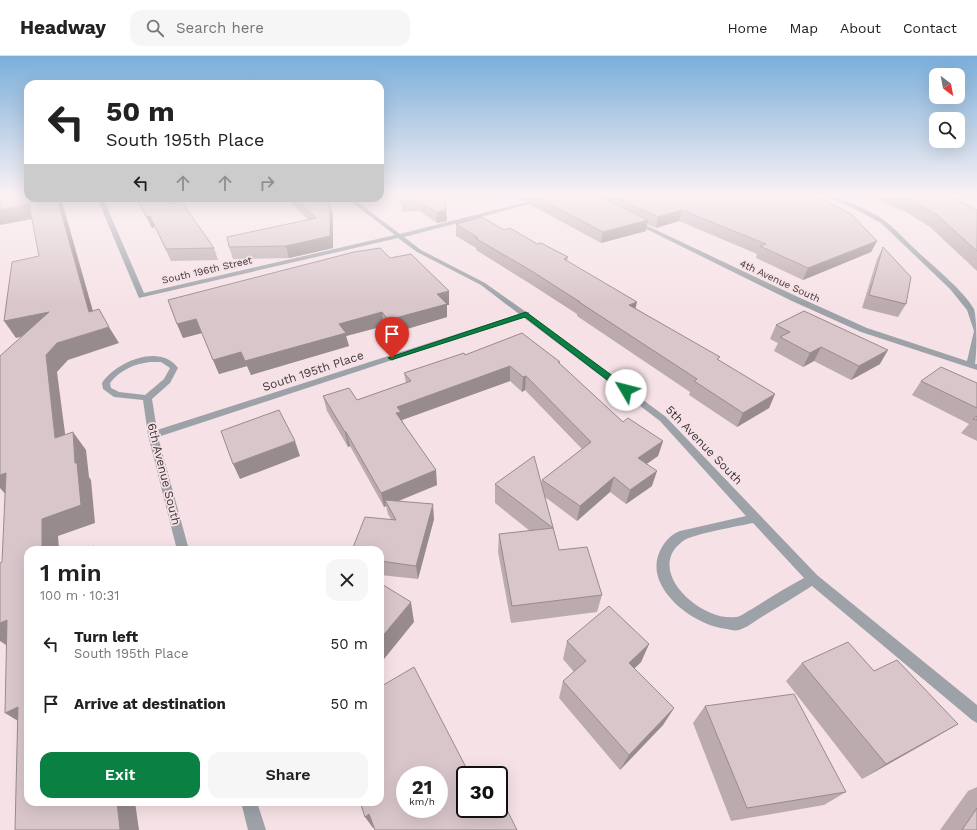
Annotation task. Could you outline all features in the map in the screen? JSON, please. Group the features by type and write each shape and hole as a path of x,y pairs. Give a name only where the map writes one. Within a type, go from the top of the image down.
{"street":[{"name":"South 196th Street","path":"115,232 142,296 415,232"},
{"name":"5th Avenue South","path":"395,232 420,251 483,284 526,314 663,419 812,579 977,715"},
{"name":"4th Avenue South","path":"656,232 795,299 864,330 974,365"},
{"path":"894,232 952,288 971,310 977,331 974,365"},
{"name":"South 195th Place","path":"153,435 526,314"},
{"path":"160,359 171,363 174,368 173,374 147,398 117,395 107,389 106,384 111,376 118,370 136,362 160,359"},
{"name":"6th Avenue South","path":"147,398 153,435 182,546"},
{"path":"756,518 693,532 680,536 670,544 664,555 664,569 668,584 680,600 697,613 717,622 738,624 812,579"},
{"path":"251,806 257,830"}],"building":[{"path":"34,232 67,232 89,312 99,309 109,327 57,343 46,355 55,438 73,432 75,463 77,463 81,505 42,519 42,546 24,546 24,806 117,806 120,830 15,830 18,707 5,713 7,620 0,623 0,563 2,562 6,473 0,475 0,356 49,312 4,321 12,262 39,256"},
{"path":"158,232 203,232 214,248 166,249"},
{"path":"250,232 330,232 330,236 286,246 229,247 227,237"},
{"path":"469,232 517,232 537,244 541,243 568,257 564,259 637,302 629,305 720,357 717,359 775,394 743,413 694,381 697,379 530,270 475,238 478,238"},
{"path":"737,232 868,232 877,241 808,268 760,246 766,244"},
{"path":"956,232 977,232 977,251"},
{"path":"883,247 911,277 906,304 869,295"},
{"path":"380,248 390,258 411,254 449,291 437,294 447,304 388,320 382,312 339,324 346,333 245,361 241,352 213,360 196,319 177,324 168,300 354,252"},
{"path":"804,311 888,350 859,366 821,347 810,353 780,337 790,332 776,325"},
{"path":"522,333 560,362 558,362 623,422 628,418 663,441 638,458 657,471 630,490 614,477 580,506 542,480 591,442 526,376 523,377 510,366 397,407 401,412 396,413 436,470 381,493 346,432 323,396 349,388 357,400 411,381 404,373 464,353 465,355"},
{"path":"941,367 977,383 977,408 921,381"},
{"path":"279,410 295,441 233,464 221,431"},
{"path":"534,456 559,550 587,547 602,595 512,606 499,534 553,528 495,484"},
{"path":"385,500 433,504 416,566 384,562 384,546 354,546 365,517 396,520"},
{"path":"384,585 411,602 384,634"},
{"path":"609,606 649,644 629,663 674,708 629,755 563,681 586,661 567,641"},
{"path":"848,642 874,671 897,660 958,724 886,764 802,663"},
{"path":"414,667 465,766 456,766 456,818 508,818 508,812 517,830 375,830 369,814 365,817 361,806 384,806 384,685"},
{"path":"794,694 846,792 747,808 705,706"},
{"path":"977,808 977,830 962,830"}],"route":[{"path":"392,358 526,314 626,390"}]}
